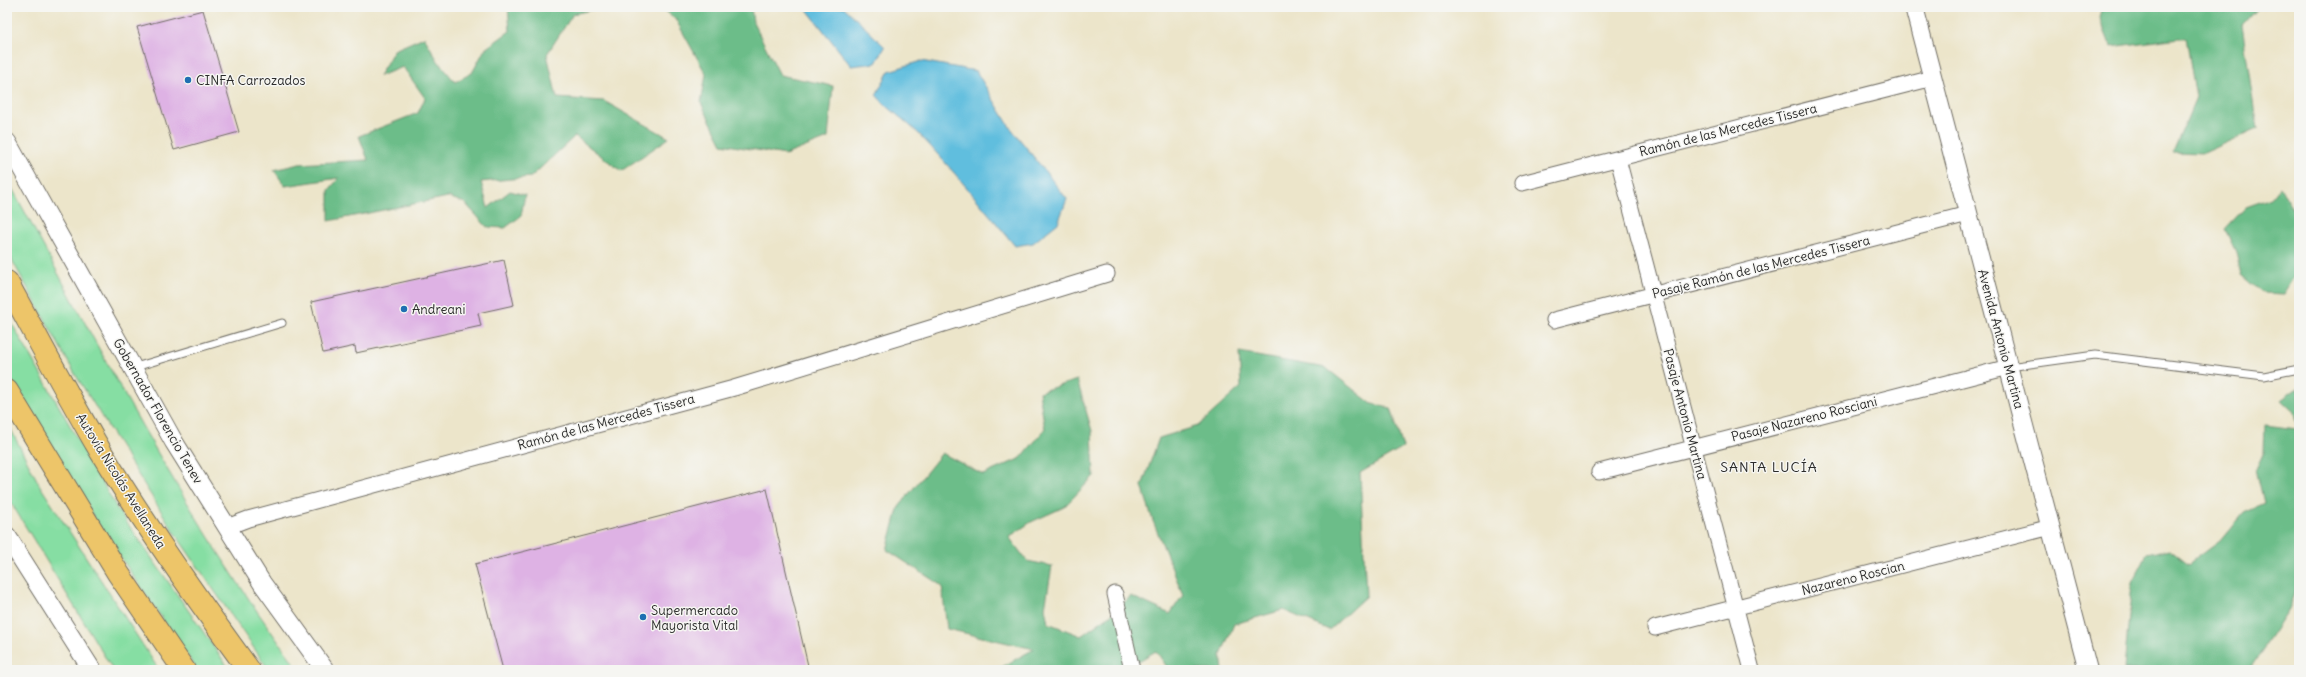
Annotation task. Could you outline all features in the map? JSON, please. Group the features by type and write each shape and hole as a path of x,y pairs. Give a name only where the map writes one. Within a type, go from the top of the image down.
{"highway":[{"name":"Autovía Nicolás Avellaneda","path":"7,282 97,445 131,500 168,556 249,670"},
{"path":"7,391 118,573 184,670"}],"street":[{"name":"Avenida Antonio Martina","path":"1914,7 2088,670"},
{"name":"Ramón de las Mercedes Tissera","path":"1522,183 1933,78"},
{"name":"Gobernador Florencio Tenev","path":"7,142 174,442 262,583 325,670"},
{"name":"Pasaje Antonio Martina","path":"1618,159 1752,670"},
{"name":"Pasaje Ramón de las Mercedes Tissera","path":"1554,320 1968,214"},
{"name":"Ramón de las Mercedes Tissera","path":"227,527 248,519 734,388 984,310 1107,274"},
{"name":"Pasaje Nazareno Rosciani","path":"1599,472 2009,367"},
{"name":"Nazareno Roscian","path":"1655,628 2051,527"},
{"path":"7,536 92,670"},
{"path":"1115,594 1132,670"}],"lane":[{"path":"132,368 282,323"},
{"path":"2009,367 2095,355 2264,376 2299,369"}],"green space":[{"path":"508,7 604,7 573,14 547,54 557,98 604,101 669,138 621,171 575,136 531,177 481,182 488,208 510,191 525,195 521,216 505,228 487,227 465,203 448,197 329,221 329,190 339,178 285,186 274,170 299,164 368,160 359,136 418,113 425,98 403,67 379,76 394,50 424,37 438,61 455,82 472,73 485,49 510,31"},
{"path":"661,7 751,7 753,22 780,75 833,86 828,138 785,155 722,144 701,103 706,74 676,20"},
{"path":"2102,7 2258,7 2242,25 2257,129 2204,153 2173,152 2196,98 2186,37 2111,47 2099,17"},
{"path":"7,179 144,430 218,552 257,612 299,670 269,670 176,535 75,374 7,251"},
{"path":"2280,187 2299,222 2299,269 2283,294 2262,293 2241,275 2236,252 2225,229 2246,207 2271,198"},
{"path":"7,315 118,510 230,670 197,670 98,524 44,437 7,373"},
{"path":"1239,353 1326,368 1372,404 1391,408 1403,448 1360,473 1366,596 1329,630 1283,610 1234,624 1221,655 1223,670 1169,670 1156,651 1123,670 977,670 1002,667 1034,649 947,629 942,586 887,550 899,506 942,453 983,475 1021,458 1045,429 1039,392 1077,380 1092,431 1094,476 1064,507 1031,522 1009,537 1027,561 1052,566 1045,608 1048,623 1081,636 1113,613 1131,596 1170,614 1183,595 1153,521 1142,486 1159,438 1198,426 1241,387"},
{"path":"2299,387 2299,581 2289,610 2249,670 2124,670 2132,583 2147,554 2170,549 2189,564 2220,541 2244,512 2264,503 2256,469 2264,452 2265,425 2297,429 2294,412 2281,400"},
{"path":"7,422 40,486 159,670 113,670 7,496"}],"water":[{"path":"805,7 844,7 885,47 876,63 851,66"},
{"path":"921,61 976,71 1010,127 1067,199 1058,223 1033,243 1015,246 932,148 914,129 876,95 889,71"}],"building":[{"name":"CINFA Carrozados","path":"203,10 239,132 174,150 137,27"},
{"name":"Andreani","path":"504,260 514,305 478,313 481,326 356,353 355,346 323,353 311,302"},
{"name":"Supermercado Mayorista Vital","path":"767,489 809,670 503,670 475,564"}],"place":[{"name":"CINFA Carrozados","path":"188,80"},
{"name":"Andreani","path":"404,309"},
{"name":"Supermercado Mayorista Vital","path":"643,617"}],"district":[{"name":"SANTA LUCÍA","path":"1769,467"}]}
